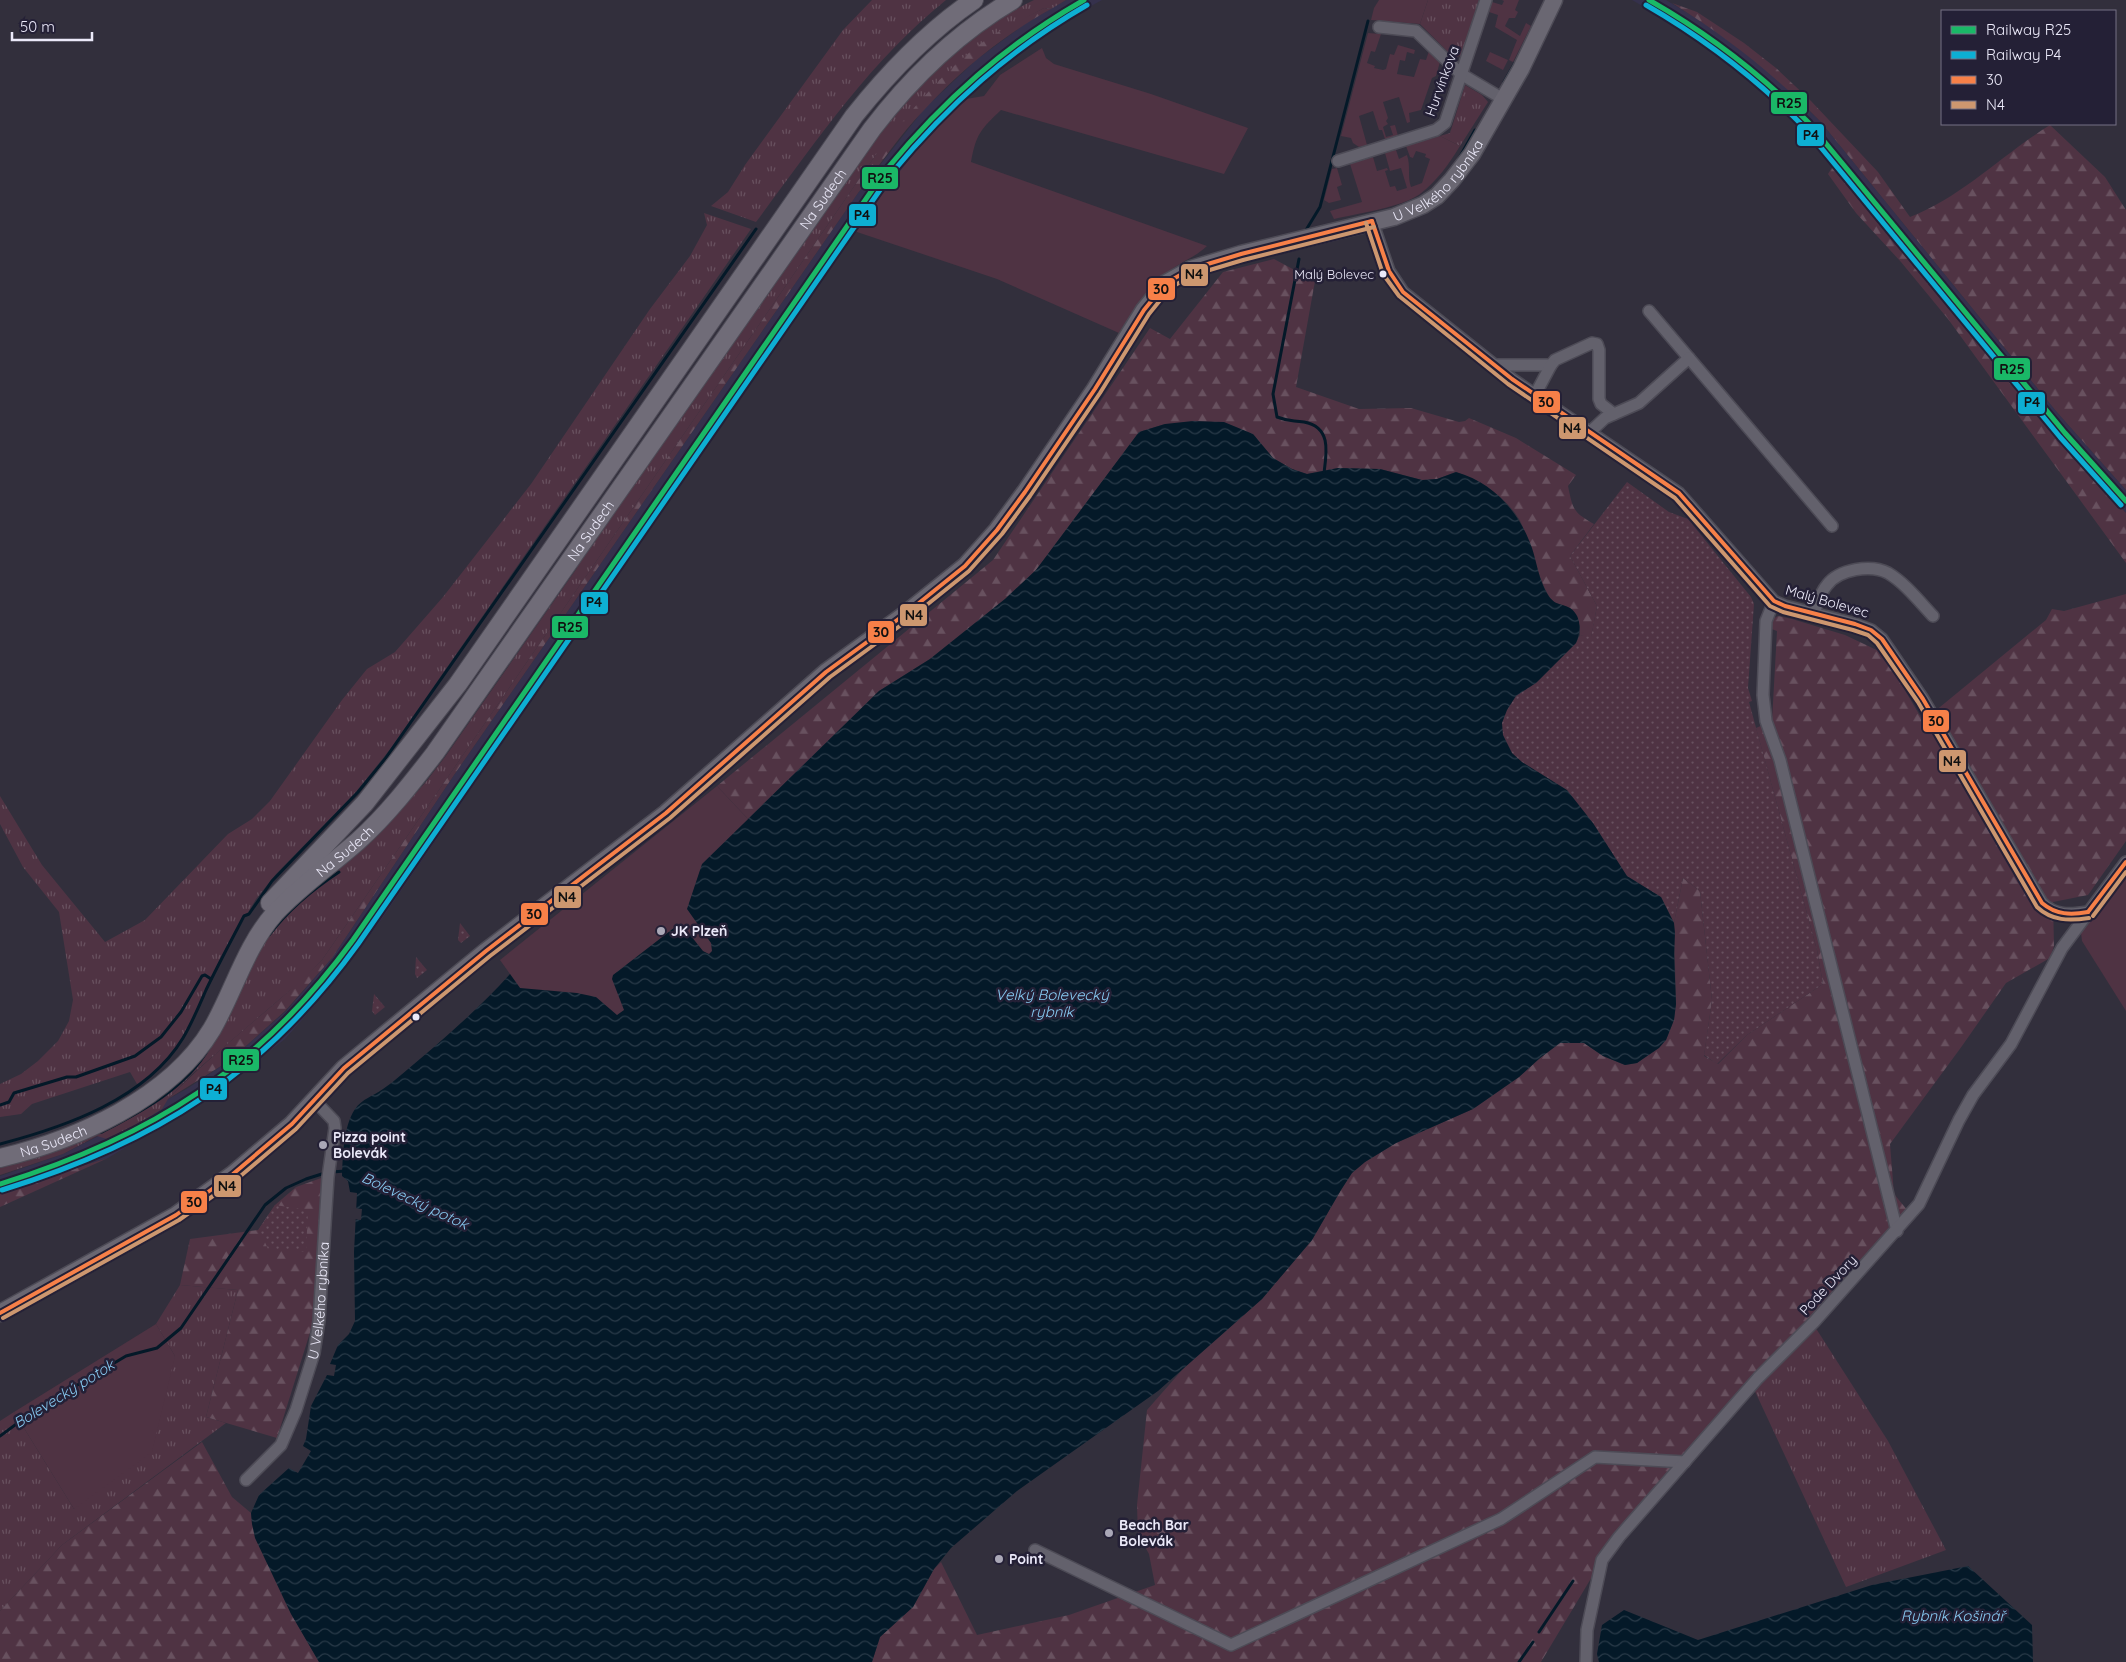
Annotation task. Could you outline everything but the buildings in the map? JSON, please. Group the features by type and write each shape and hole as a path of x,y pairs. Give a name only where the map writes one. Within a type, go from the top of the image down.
{"main road":[{"name":"Na Sudech","path":"179,1069 198,1037 240,947 258,919 280,890 365,803 458,684 854,116 908,54 948,19 974,0"},
{"name":"Na Sudech","path":"0,1158 39,1148 94,1126 143,1098 179,1069 197,1050 211,1031 249,951 274,915 298,890 359,840 386,813 446,738 877,122 906,88 943,51 987,17 1013,0"}],"street":[{"name":"Hurvínkova","path":"1338,161 1441,127 1445,123 1486,0"},
{"name":"U Velkého rybníka","path":"0,1313 189,1206 258,1154 317,1103 344,1068 486,950 666,813 826,672 904,615 965,566 996,530 1024,492 1094,389 1142,312 1166,283 1191,270 1241,254 1394,217 1416,208 1436,196 1452,180 1472,154 1521,69 1554,0"},
{"path":"1379,27 1416,30 1461,74 1503,99"},
{"name":"Malý Bolevec","path":"1372,221 1389,271 1403,292 1493,365 1679,493 1774,601 1785,606 1870,630 1882,639 1891,649 1923,699 2042,903 2047,908 2063,914 2088,912"},
{"path":"1649,311 1832,526"},
{"path":"1535,395 1555,360 1592,343 1597,344 1599,350 1601,404 1614,414"},
{"path":"1590,432 1598,424 1614,414 1626,411 1639,403 1689,358"},
{"path":"1493,365 1551,365"},
{"path":"1814,613 1821,593 1828,583 1837,576 1864,569 1880,570 1888,574 1900,583 1933,616"},
{"path":"1774,601 1766,621 1763,695 1766,721 1780,760 1897,1231"},
{"name":"Pode Dvory","path":"1586,1662 1587,1630 1602,1560 1619,1537 1758,1378 1814,1322 1897,1231 1919,1204 1973,1095 2011,1044 2062,948 2126,862"},
{"name":"U Velkého rybníka","path":"246,1480 281,1445 296,1410 314,1353 319,1321 328,1177 335,1128 334,1121 317,1103"},
{"path":"1035,1550 1231,1645 1501,1519 1595,1457 1684,1462"}],"shaded area":[{"path":"1066,0 1102,0 1044,32 998,64 934,127 849,238 381,920 324,995 285,1039 214,1094 108,1158 0,1191 0,1176 63,1154 188,1088 229,1061 286,1011 332,958 454,775 858,193 924,109 976,60 1026,23"},
{"path":"1632,0 1666,0 1711,27 1771,73 1820,121 2056,411 2126,490 2126,513 2081,465 1808,132 1784,107 1729,60 1703,41"}],"green space":[{"path":"872,0 946,0 892,50 844,105 756,222 711,206 728,192 745,165 843,30"},
{"path":"1034,0 1066,0 1051,9 1044,8 993,36 875,156 322,960 301,981 191,1075 168,1099 162,1109 128,1130 107,1139 97,1136 63,1154 0,1175 0,1168 80,1141 106,1130 131,1116 154,1101 196,1063 248,967 278,920 376,837 425,783 445,757 819,215 881,131 915,92 951,56 991,25"},
{"path":"1379,0 1428,0 1420,24 1371,20 1374,8"},
{"path":"1428,0 1479,0 1462,55 1454,58 1420,24"},
{"path":"1502,0 1519,0 1515,10 1518,12 1515,18 1509,18 1505,26 1520,36 1526,23 1531,26 1513,62 1509,60 1517,40 1495,27 1498,15 1489,12 1492,2 1502,5 1504,1"},
{"path":"1672,3 1697,12 1744,43 1776,68 1811,101 1878,172 1910,217 1965,187 2050,125 2105,177 2126,210 2126,490 2056,411 1820,121 1786,88 1750,58 1712,29"},
{"path":"1044,8 1051,9 1000,42 954,80 916,119 890,150 858,193 454,775 332,958 285,1011 229,1061 168,1099 205,1063 322,960 888,139 944,75 976,47 1012,24"},
{"path":"1368,33 1381,34 1375,52 1371,51 1367,63 1375,66 1374,68 1386,69 1390,54 1394,55 1398,45 1415,50 1414,54 1407,52 1405,61 1400,60 1397,74 1414,77 1420,59 1426,60 1429,51 1440,62 1436,76 1432,78 1421,110 1409,113 1410,122 1407,123 1399,97 1383,102 1388,118 1386,121 1388,124 1383,127 1386,137 1393,135 1390,126 1395,125 1398,136 1385,139 1382,130 1379,130 1373,111 1359,116 1367,145 1359,147 1353,143 1351,138 1341,136"},
{"path":"1042,48 1046,58 1054,64 1151,94 1248,128 1224,174 1001,110 980,133 971,162 1207,246 1160,278 1141,300 1119,333 997,279 854,231 934,127 960,100 984,96 1000,75"},
{"path":"1490,52 1508,60 1503,70 1486,61"},
{"path":"1465,85 1482,95 1488,102 1460,146 1440,136 1450,133"},
{"path":"1440,136 1460,146 1432,184 1420,194 1402,203 1334,219 1330,211 1362,202 1350,164 1373,157 1377,171 1387,168 1388,170 1385,171 1390,187 1395,186 1397,191 1407,188 1401,168 1390,171 1385,153 1396,150 1399,159 1407,155 1411,187 1422,183 1430,159 1425,157 1426,154 1416,151 1413,158 1410,157 1406,146"},
{"path":"1835,163 2044,421 2081,465 2126,513 2126,563 1948,319 1901,262 1856,213 1828,174"},
{"path":"1337,168 1342,185 1337,187 1341,200 1329,203 1324,200 1332,169"},
{"path":"704,213 751,229 391,748 356,792 276,874 256,899 225,951 192,1022 172,1054 154,1073 137,1084 130,1072 32,1104 21,1114 0,1117 0,1084 21,1074 38,1061 58,1041 69,1021 73,1000 59,912 23,867 0,824 0,796 42,865 105,942 145,920 228,834 252,819 270,801 342,700 367,669 395,652 443,597 531,484 650,309 690,256 707,225"},
{"path":"1274,259 1315,281 1296,387 1359,409 1411,408 1459,422 1469,418 1516,438 1576,475 1568,486 1571,500 1575,510 1594,524 1570,556 1597,606 1591,638 1580,635 1580,626 1570,608 1557,604 1550,598 1540,577 1519,519 1499,496 1474,480 1456,472 1437,479 1422,480 1380,469 1338,468 1307,474 1292,469 1273,458 1253,434 1165,424 1139,432 1036,570 1005,599 930,659 879,691 748,819 717,786 993,560 1150,328 1170,339 1223,272"},
{"path":"1627,482 1669,512 1688,519 1751,597 1754,604 1748,688 1752,701 1749,702 1817,950 1823,984 1747,1035 1717,1064 1704,1055 1712,1000 1700,891 1683,878 1674,923 1661,897 1622,897 1475,711 1536,683 1576,643 1580,635 1591,637 1597,606 1570,556"},
{"path":"2126,594 2126,841 2088,895 2053,902 2054,946 2050,958 2006,983 1890,1144 1894,1194 1908,1211 1602,1560 1541,1662 872,1662 880,1637 913,1607 934,1569 941,1562 977,1635 1069,1615 1155,1585 1149,1554 1138,1534 1137,1505 1147,1410 1183,1369 1262,1299 1312,1240 1352,1173 1365,1162 1396,1143 1473,1109 1519,1077 1560,1043 1584,1043 1603,1056 1625,1065 1637,1063 1666,1040 1674,1020 1676,1004 1674,923 1683,878 1700,891 1712,1000 1704,1056 1718,1064 1747,1035 1823,984 1817,950 1756,728 1772,721 1777,631 1769,628 1770,620 1778,616 1792,619 1845,635 1883,653 1923,721 2046,620 2052,609 2064,611"},
{"name":"JK Plzeň","path":"717,786 819,902 604,1086 520,988 500,960"},
{"path":"2126,872 2126,1011 2082,941 2081,933"},
{"path":"460,923 470,936 461,943 458,940"},
{"path":"416,957 427,970 417,978 415,974"},
{"path":"374,994 385,1007 375,1015 372,1011"},
{"path":"108,1158 0,1207 0,1191"},
{"path":"324,1177 313,1323 277,1438 206,1417 238,1290 180,1285 190,1239 258,1230 275,1205 296,1187"},
{"path":"275,1205 308,1210 306,1252 268,1249 259,1229"},
{"path":"180,1285 238,1290 206,1417 226,1423 62,1545 0,1611 0,1421 14,1412 74,1509 175,1356 156,1324"},
{"path":"156,1324 175,1356 152,1452 74,1509 14,1412"},
{"path":"1813,1327 1817,1330 1888,1441 1946,1550 1846,1587 1753,1387"},
{"path":"202,1442 232,1497 251,1513 252,1524 291,1613 319,1662 0,1662 0,1611 62,1545"}],"water":[{"name":"Velký Bolevecký rybník","path":"1193,421 1224,422 1253,434 1273,458 1292,469 1307,474 1338,468 1380,469 1422,480 1437,479 1456,472 1482,483 1493,491 1512,511 1527,535 1545,590 1553,601 1567,606 1574,611 1579,624 1579,634 1576,643 1536,683 1516,696 1507,710 1502,723 1503,735 1512,753 1522,762 1567,790 1593,823 1627,876 1661,897 1674,923 1675,933 1676,1004 1674,1020 1666,1040 1659,1048 1637,1063 1625,1065 1603,1056 1584,1043 1560,1043 1519,1077 1473,1109 1396,1143 1365,1162 1352,1173 1312,1240 1262,1299 1158,1391 1017,1491 951,1548 934,1569 913,1607 880,1637 872,1662 319,1662 291,1614 255,1538 251,1513 259,1495 289,1468 298,1473 311,1451 303,1446 306,1439 311,1406 327,1375 334,1376 336,1365 330,1364 338,1345 349,1334 355,1321 354,1252 357,1193 350,1192 348,1181 342,1176 346,1133 355,1109 364,1100 392,1082 443,1039 471,1014 510,974 520,988 577,993 596,997 617,1015 624,1010 612,979 613,975 679,924 683,926 703,951 709,954 712,951 711,943 687,909 702,864 879,691 930,659 1005,599 1036,570 1139,432 1165,424"},
{"name":"Rybník Košinář","path":"1968,1566 2032,1625 2033,1662 1599,1662 1597,1654 1602,1625 1624,1610 1698,1640 1872,1585"}],"pier":[{"path":"353,1208 362,1209 361,1220 353,1219"}],"waterway":[{"path":"1306,230 1320,207 1368,21"},
{"path":"1504,82 1515,63"},
{"path":"1458,160 1475,130"},
{"path":"0,1144 51,1129 102,1108 148,1078 167,1059 183,1038 244,916 249,914 272,881 358,792 385,759 756,229"},
{"path":"1299,259 1273,394 1277,417 1313,425 1323,435 1326,449 1324,473"},
{"path":"269,935 302,900 339,872"},
{"path":"0,1105 9,1102 14,1093 67,1077 76,1077 135,1056 161,1037 181,1012 202,976 205,975 211,979"},
{"path":"96,1133 102,1132 162,1098 188,1075 209,1048"},
{"name":"Bolevecký potok","path":"332,1172 345,1171"},
{"name":"Bolevecký potok","path":"0,1436 34,1411 126,1356 157,1348 181,1328 265,1205 286,1188 325,1173"},
{"path":"1539,1632 1573,1581"},
{"path":"1519,1662 1533,1642"}],"rail line":[{"name":"R25","path":"0,1184 55,1165 106,1144 153,1120 198,1093 240,1062 279,1026 317,986 353,940 886,170 930,120 977,76 1028,36 1084,0"},
{"name":"R25","path":"1649,0 1693,27 1734,56 1809,123 2065,433 2126,501"},
{"name":"P4","path":"2,1190 109,1150 157,1126 202,1098 244,1067 284,1031 322,990 358,944 891,174 935,124 982,80 1032,41 1087,5"},
{"name":"P4","path":"1646,5 1730,61 1768,92 1804,127 2060,437 2121,505"}],"transit line":[{"name":"30","path":"1372,221 1389,271 1403,292 1512,379 1679,493 1774,601 1785,606 1855,624 1871,630 1882,639 1923,699 2042,903 2058,912 2076,914 2088,912"},
{"name":"30","path":"0,1313 176,1215 233,1174 292,1124 344,1068 486,951 666,813 826,672 904,615 965,566 997,530 1025,492 1095,389 1144,310 1166,283 1191,269 1241,254 1372,221"},
{"name":"N4","path":"1366,223 1383,274 1399,296 1508,384 1675,498 1770,606 1783,612 1868,635 1877,643 1918,702 2037,907 2043,912 2061,919 2089,918"},
{"name":"N4","path":"3,1318 179,1220 237,1179 296,1129 348,1073 490,956 670,818 830,677 908,620 969,571 1002,534 1030,496 1100,393 1149,314 1170,288 1193,275 1243,260 1374,227"},
{"name":"30","path":"2088,912 2126,862"},
{"name":"N4","path":"2093,916 2126,872"}],"place":[{"name":"Malý Bolevec","path":"1383,274"},
{"name":"JK Plzeň","path":"661,931"},
{"name":"Pizza point Bolevák","path":"323,1145"},
{"name":"Beach Bar Bolevák","path":"1109,1533"},
{"name":"Point","path":"999,1559"}]}
